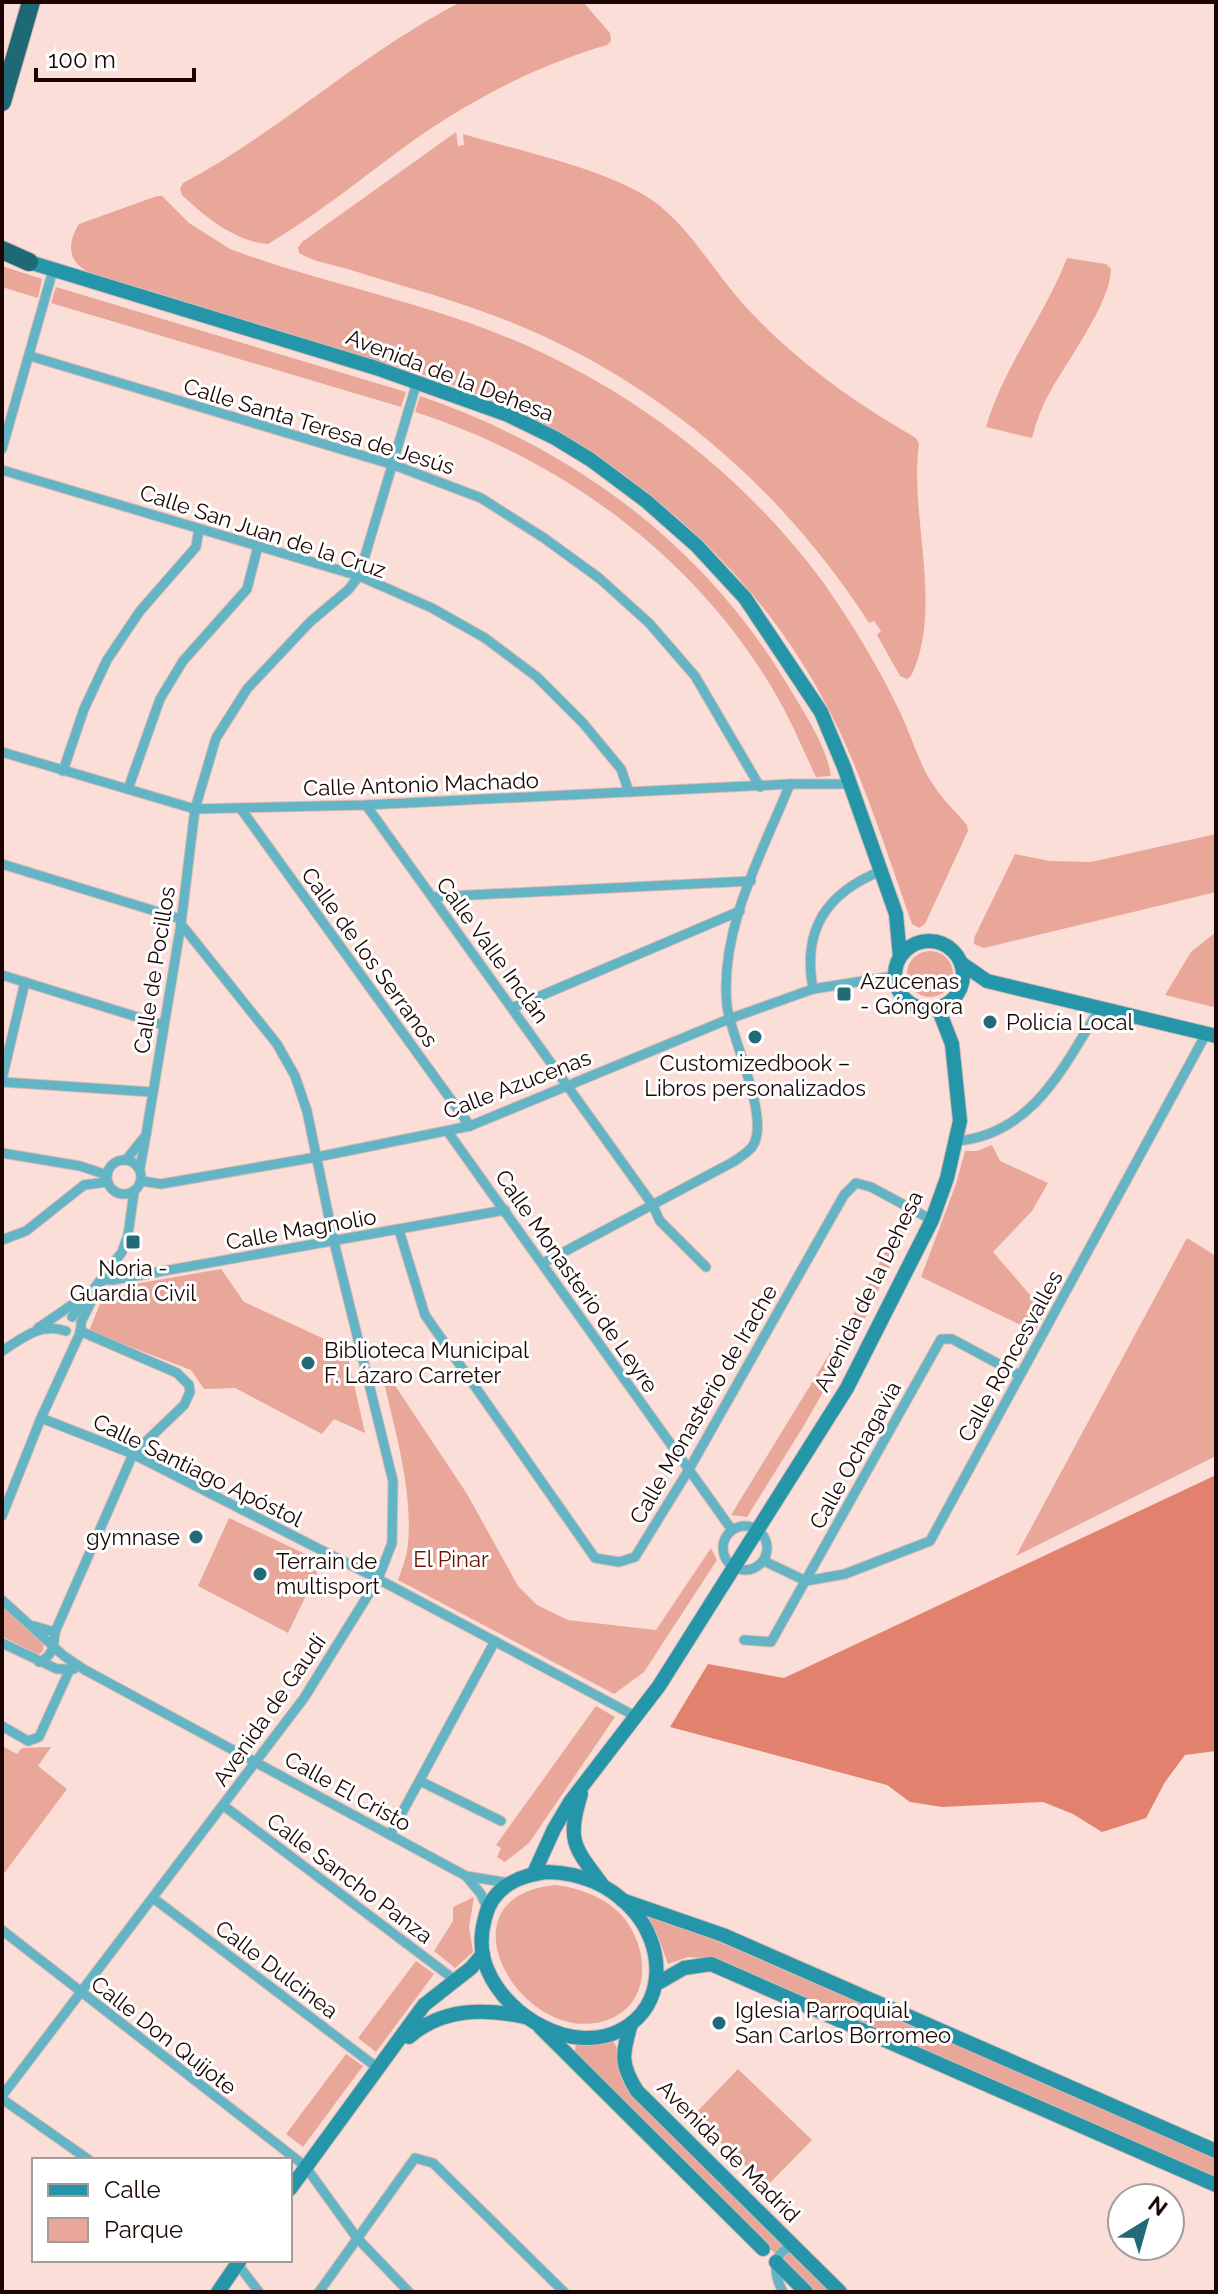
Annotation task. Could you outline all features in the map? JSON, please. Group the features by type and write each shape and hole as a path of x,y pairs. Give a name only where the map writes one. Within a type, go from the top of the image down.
{"highway":[{"path":"2,102 31,2"},
{"path":"2,94 10,76"},
{"path":"2,250 29,262"},
{"path":"2,258 29,262"}],"street":[{"name":"Avenida de la Dehesa","path":"29,262 417,382 508,415 591,460 646,501 697,546 745,598 821,712 896,914 900,957"},
{"path":"2,449 53,270"},
{"name":"Calle Santa Teresa de Jesús","path":"30,356 394,465 481,498 599,578 649,623 695,676 760,787"},
{"path":"359,576 417,382"},
{"name":"Calle San Juan de la Cruz","path":"2,470 359,576 432,608 485,638 537,677 583,723 621,769 629,792"},
{"path":"63,771 84,709 107,660 140,611 196,547 199,529"},
{"path":"128,789 160,699 183,661 247,589 258,546"},
{"name":"Calle de Pocillos","path":"140,1168 181,921 195,809 216,738 247,689 310,622 348,590 359,576"},
{"name":"Calle Antonio Machado","path":"2,752 195,809 366,805 790,784 850,784"},
{"path":"543,1263 733,1162 753,1146 758,1131 753,1093 729,1019 727,961 740,911 790,784"},
{"name":"Calle Valle Inclán","path":"366,805 652,1204 660,1221 706,1267"},
{"name":"Calle de los Serranos","path":"241,809 470,1126"},
{"path":"2,864 181,921"},
{"path":"813,989 810,950 816,928 840,893 881,871"},
{"path":"432,897 751,881"},
{"path":"512,1008 740,911"},
{"name":"Avenida de la Dehesa","path":"896,914 920,942"},
{"name":"Avenida de Gaudí","path":"2,2098 304,1698 378,1579 392,1543 393,1481 334,1242 307,1111 295,1076 277,1044 181,921"},
{"path":"920,942 945,944 955,952 961,963 964,975 962,986 949,1004 923,1009 908,1003 898,991 894,976 900,957 908,947 920,942"},
{"path":"961,963 987,981 1211,1035"},
{"path":"2,975 163,1025"},
{"name":"Calle Azucenas","path":"142,1181 161,1184 448,1132 470,1126 729,1019 813,989 894,976"},
{"path":"962,986 987,981"},
{"path":"25,982 2,1080 152,1092"},
{"name":"Avenida de la Dehesa","path":"534,1873 554,1829 584,1784 659,1686 847,1388 932,1220 957,1141 960,1121 952,1044 938,1008"},
{"path":"957,1141 979,1139 1020,1117 1046,1094 1100,1008"},
{"name":"Calle Roncesvalles","path":"806,1581 845,1574 930,1541 1019,1375 1211,1035"},
{"name":"Calle Monasterio de Leyre","path":"448,1132 732,1530"},
{"path":"126,1160 146,1135"},
{"path":"2,1153 80,1166 107,1178 113,1191 123,1195 134,1192"},
{"path":"74,1327 122,1252 134,1192 142,1181 140,1168 126,1160 113,1163 107,1178"},
{"path":"80,1166 84,1185"},
{"path":"2,1240 26,1231 84,1185 107,1178"},
{"name":"Calle Monasterio de Irache","path":"399,1230 425,1315 595,1558 619,1562 635,1557 688,1471 844,1195 856,1183 871,1187 932,1220"},
{"name":"Calle Magnolio","path":"102,1280 505,1210"},
{"path":"36,1331 50,1318 90,1293 102,1280"},
{"path":"2,1516 68,1354 74,1327 90,1293"},
{"path":"39,1662 48,1658 54,1647 55,1632 133,1454 184,1405 190,1392 189,1385 177,1373 50,1318"},
{"path":"2,1351 49,1326 74,1327"},
{"name":"Calle Ochagavia","path":"744,1640 771,1642 941,1339 952,1339 1019,1375"},
{"name":"Calle Santiago Apóstol","path":"41,1418 133,1454 378,1579 635,1716"},
{"path":"744,1526 759,1530 768,1547 764,1561 755,1569 734,1569 725,1559 723,1541 732,1530 744,1526"},
{"path":"764,1561 806,1581"},
{"name":"Calle El Cristo","path":"2,1600 54,1647 85,1670 466,1876 509,1883"},
{"path":"31,1625 55,1632"},
{"path":"390,1835 495,1641"},
{"name":"Calle El Cristo","path":"2,1643 57,1669 85,1670"},
{"path":"2,1726 28,1741 39,1737 70,1669"},
{"path":"420,1781 501,1821"},
{"name":"Avenida de la Dehesa","path":"584,1784 573,1820 573,1838 580,1855 604,1887"},
{"name":"Calle Sancho Panza","path":"224,1806 455,1980"},
{"path":"393,2050 420,2027 452,2013 493,2010 532,2020 576,2037 604,2036 631,2024 648,2003 658,1983 656,1956 649,1936 640,1919 622,1900 604,1887 579,1876 534,1873 500,1889 487,1908 481,1944 487,1970 503,1995 532,2020"},
{"name":"Calle El Cristo","path":"466,1876 481,1894 487,1908"},
{"name":"Calle Dulcinea","path":"153,1898 379,2069"},
{"path":"622,1900 723,1935 1216,2151"},
{"name":"Calle Don Quijote","path":"2,1930 305,2166 357,2238 409,2292"},
{"path":"292,2186 424,2005 471,1968 483,1954"},
{"path":"658,1983 684,1968 711,1964 1216,2185"},
{"name":"Avenida de Madrid","path":"532,2020 806,2292"},
{"name":"Avenida de Madrid","path":"631,2024 623,2060 626,2074 637,2091 840,2292"},
{"path":"2,2098 86,2158"},
{"path":"319,2292 415,2158 433,2163 564,2292"},
{"path":"783,2292 774,2275 776,2262 781,2252 793,2246"},
{"path":"218,2292 236,2262"},
{"path":"238,2262 259,2292"}],"green space":[{"path":"461,2 583,2 610,33 611,41 535,71 467,106 268,244 233,233 210,219 182,195 180,189 183,183 254,140 389,44"},
{"path":"456,132 458,146 464,145 463,134 535,154 610,179 652,200 690,236 744,305 783,344 847,394 916,438 919,444 917,472 925,622 911,676 907,679 900,676 877,635 881,631 874,621 869,623 833,571 793,523 749,477 652,398 599,365 543,336 468,306 299,253 302,242"},
{"path":"162,196 189,223 230,249 467,322 570,366 664,425 750,498 788,538 844,613 892,695 927,775 967,825 968,831 925,924 919,928 912,924 850,753 806,668 766,612 721,559 671,512 616,470 558,434 496,402 431,377 92,274 78,264 71,246 79,224"},
{"path":"1067,258 1106,264 1111,269 1104,298 1047,397 1032,438 986,427 1013,362"},
{"path":"2,266 42,279 38,298 2,287"},
{"path":"56,287 406,392 401,407 51,303"},
{"path":"420,396 477,418 583,474 632,509 677,547 719,590 756,638 815,731 831,776 816,777 779,700 747,650 710,603 669,560 624,522 576,488 471,432 415,412"},
{"path":"1216,834 1216,892 984,948 974,944 974,938 1015,854 1050,861 1091,862"},
{"path":"1216,932 1216,1001 1213,1007 1165,995 1191,952"},
{"path":"930,951 946,958 953,974 946,990 930,997 914,990 907,974 914,958"},
{"path":"992,1145 1000,1161 1048,1183 1032,1211 993,1252 1045,1312 1035,1332 921,1277 965,1151 977,1151"},
{"path":"904,1214 912,1220 862,1324 803,1427 747,1517 731,1515 852,1317"},
{"path":"1187,1238 1216,1256 1216,1456 1016,1556"},
{"path":"221,1269 244,1302 346,1349 365,1433 334,1419 322,1434 235,1388 204,1389 191,1370 89,1331 106,1289"},
{"name":"El Pinar","path":"382,1373 396,1387 467,1494 518,1586 537,1605 568,1620 656,1630 711,1548 717,1560 644,1672 614,1694 398,1580 407,1549 408,1501"},
{"name":"Terrain de multisport","path":"229,1518 322,1562 288,1633 198,1586"},
{"path":"2,1607 44,1643 43,1651 38,1655 2,1636"},
{"path":"596,1706 615,1717 529,1843 505,1862 497,1857 501,1848 496,1845"},
{"path":"2,1746 17,1754 22,1748 51,1747 38,1766 67,1789 2,1876"},
{"path":"556,1885 576,1889 607,1903 623,1917 636,1937 642,1978 632,2002 623,2012 610,2019 578,2023 548,2014 522,1994 504,1969 496,1941 500,1915 519,1895"},
{"path":"474,1897 469,1927 473,1952 455,1968 434,1951 453,1921 453,1907"},
{"path":"639,1907 1216,2158 1216,2179 704,1958 688,1957 668,1964 658,1936"},
{"path":"416,1961 434,1974 376,2052 358,2038"},
{"path":"613,2041 628,2091 832,2292 814,2292 574,2056 576,2043"},
{"path":"346,2054 363,2066 303,2147 286,2134"},
{"path":"738,2069 812,2140 767,2186 693,2116"}],"shaded area":[{"path":"1216,1475 1216,1751 1185,1755 1165,1782 1146,1818 1102,1832 1073,1814 1043,1802 942,1807 910,1802 887,1785 670,1727 708,1664 784,1678"}],"place":[{"name":"Azucenas - Góngora","path":"844,994"},
{"name":"Policía Local","path":"990,1022"},
{"name":"Customizedbook – Libros personalizados","path":"755,1037"},
{"name":"Noria - Guardia Civil","path":"133,1242"},
{"name":"Biblioteca Municipal F. Lázaro Carreter","path":"308,1363"},
{"name":"gymnase","path":"196,1537"},
{"name":"Terrain de multisport","path":"260,1574"},
{"name":"Iglesia Parroquial San Carlos Borromeo","path":"719,2023"}]}
